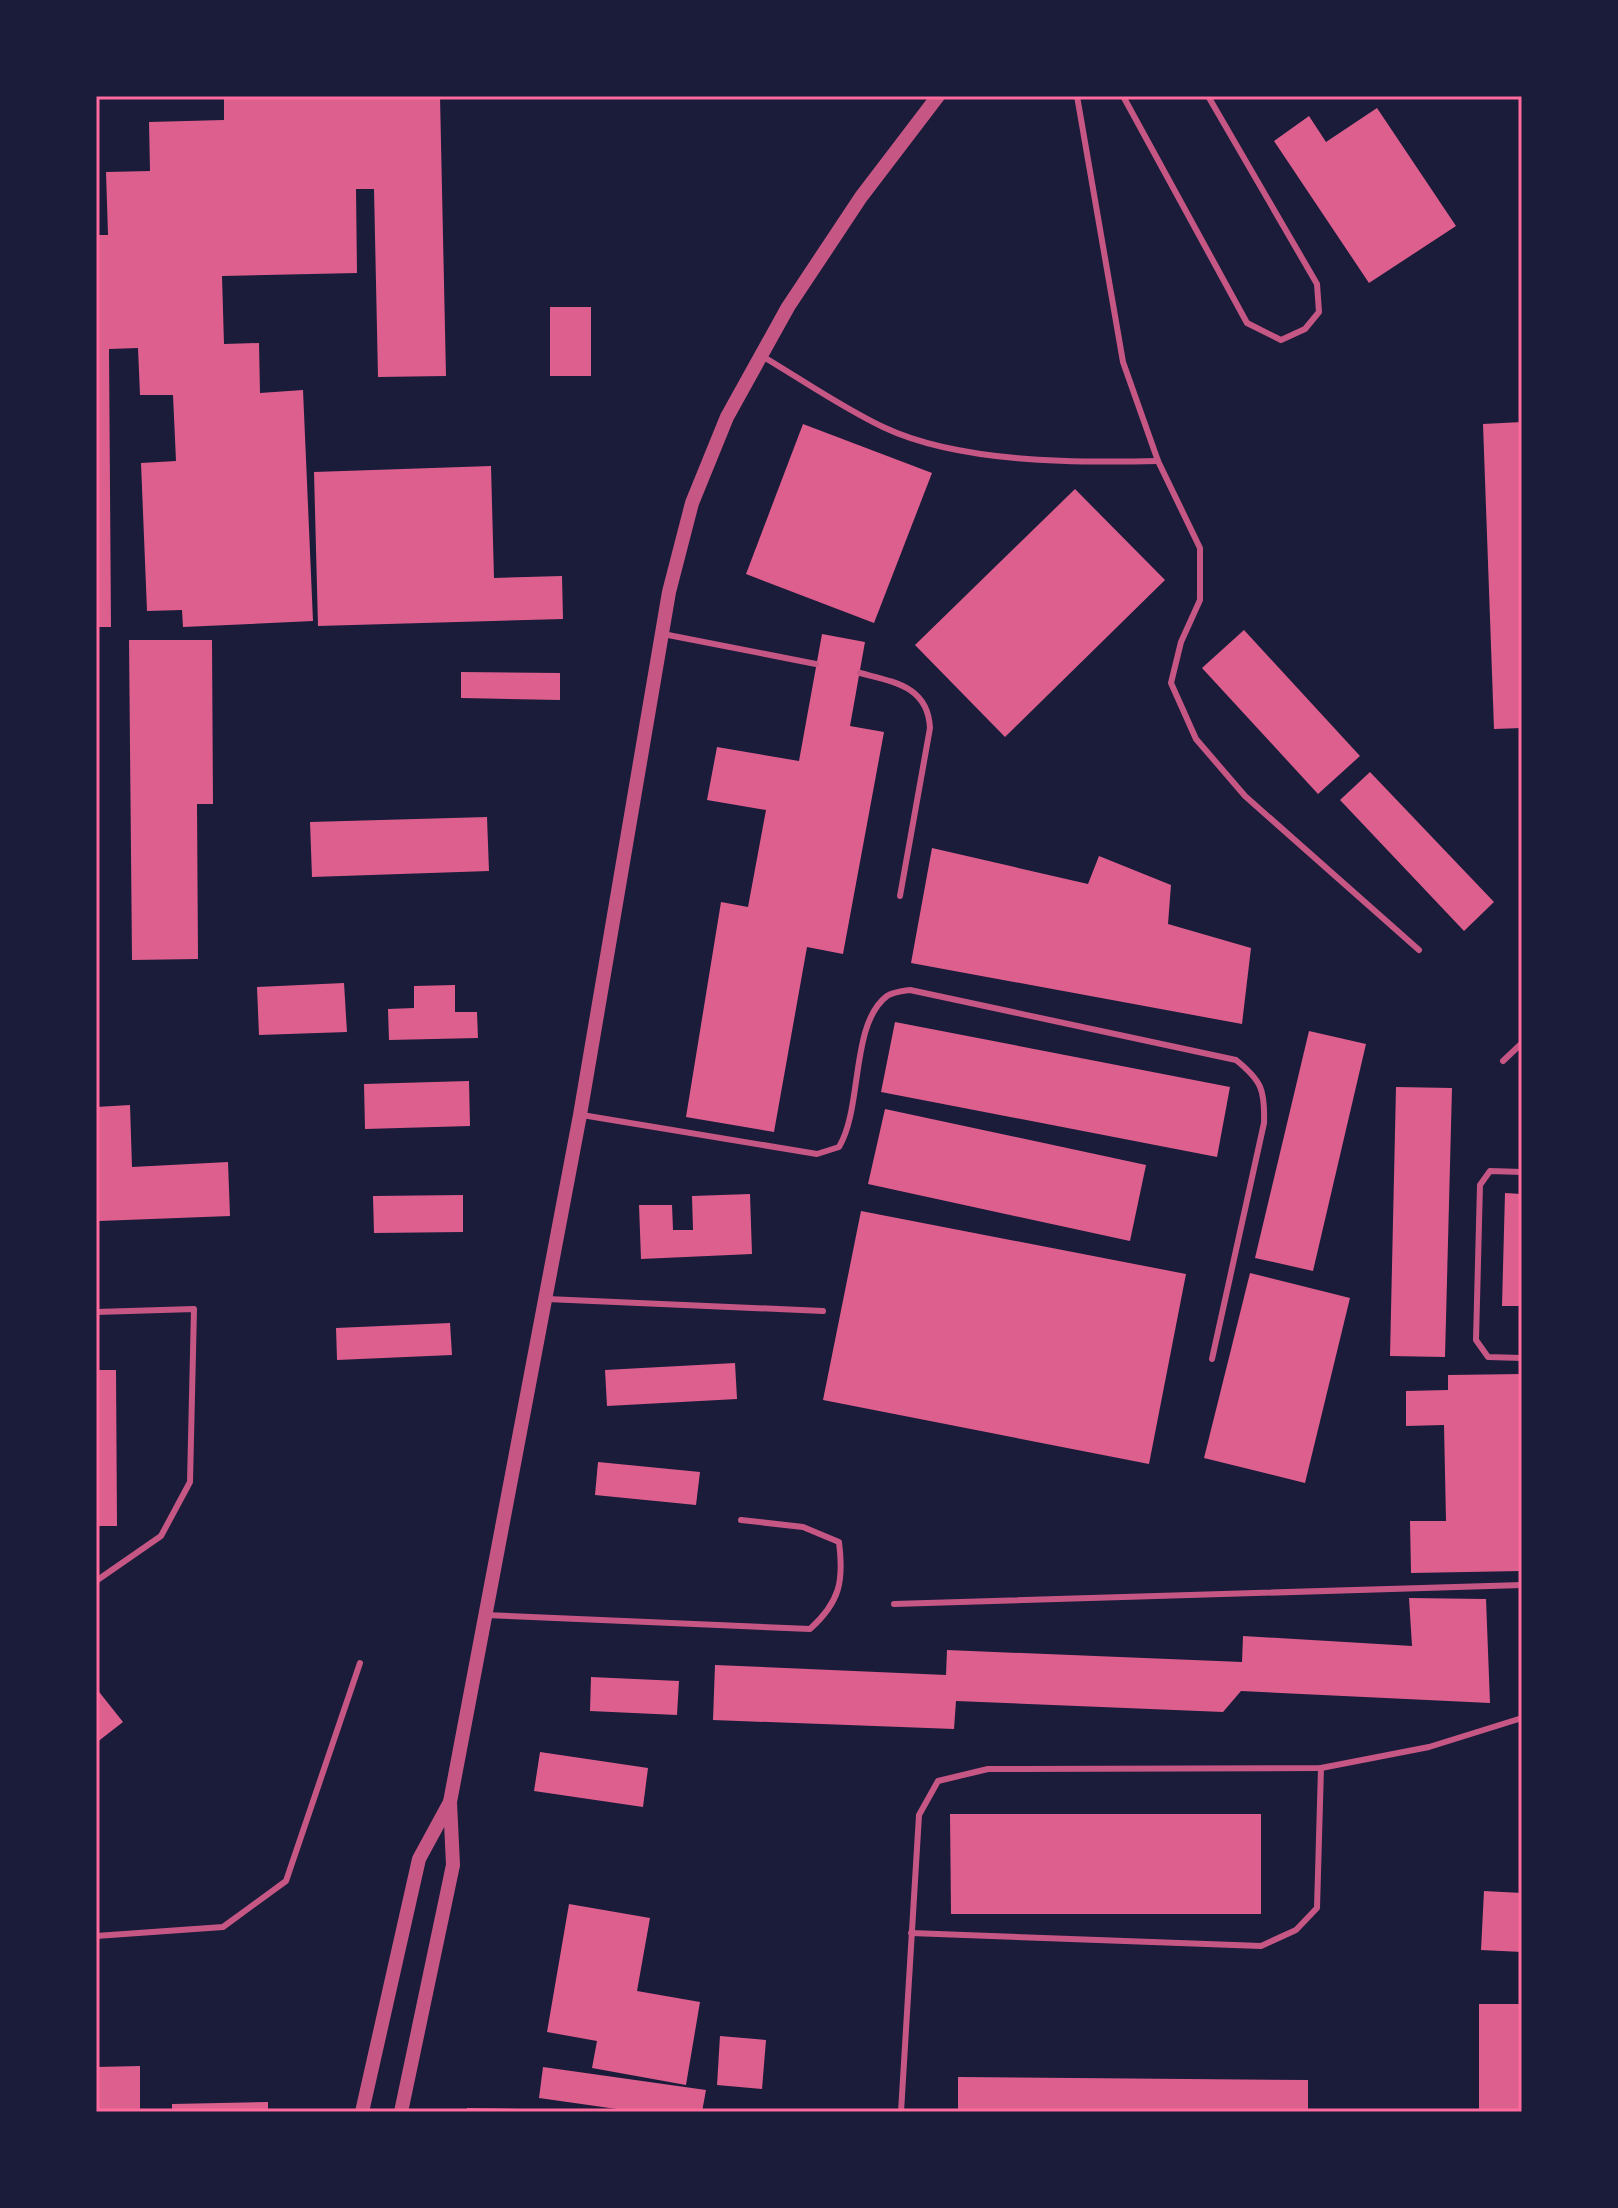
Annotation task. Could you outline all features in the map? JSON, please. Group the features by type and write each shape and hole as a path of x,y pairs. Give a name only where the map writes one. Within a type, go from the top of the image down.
{"street":[{"path":"401,2112 453,1865 450,1802 580,1115 662,634 692,503 727,417 788,307 861,197 938,96"},
{"path":"362,2112 419,1859 450,1802"}],"lane":[{"path":"1077,96 1123,362 1158,461 1200,548 1200,600 1181,642 1171,683 1196,739 1245,796 1419,950"},
{"path":"1123,96 1247,323 1266,336 1281,340 1305,329 1319,312 1317,284 1208,96"},
{"path":"761,355 884,427 968,452 1078,463 1158,461"},
{"path":"662,634 816,664"},
{"path":"860,673 906,685 929,711 930,728 900,896"},
{"path":"580,1115 817,1154 839,1147 849,1130 866,1030 877,1006 889,995 910,990 1236,1060 1257,1077 1265,1097 1264,1123 1212,1359"},
{"path":"1503,1061 1522,1043"},
{"path":"1522,1172 1490,1171 1480,1185 1476,1340 1488,1357 1522,1358"},
{"path":"546,1298 823,1311"},
{"path":"96,1312 194,1309 190,1482 161,1536 96,1581"},
{"path":"485,1615 810,1629 829,1611 843,1574 839,1542 803,1527 741,1520"},
{"path":"894,1604 1522,1585"},
{"path":"96,1936 223,1927 286,1881 360,1663"},
{"path":"901,2112 919,1815 938,1781 988,1769 1321,1768 1429,1747 1522,1718"},
{"path":"911,1933 1261,1946 1296,1930 1317,1908 1321,1768"}],"building":[{"path":"224,96 440,96 446,376 378,377 374,189 356,189 357,273 222,276 224,344 259,343 260,393 303,390 313,621 183,627 182,610 147,611 141,463 176,461 173,395 140,395 138,348 109,349 111,627 96,627 96,235 108,235 106,172 150,171 149,122 224,120"},
{"path":"1377,108 1456,226 1369,283 1274,141 1309,116 1326,142"},
{"path":"550,307 591,307 591,376 550,376"},
{"path":"1522,422 1522,728 1494,729 1483,424"},
{"path":"803,424 932,473 874,623 746,574"},
{"path":"491,466 494,578 562,576 563,619 318,626 314,472"},
{"path":"1075,489 1165,580 1005,737 915,645"},
{"path":"1244,630 1360,756 1318,794 1202,668"},
{"path":"822,634 865,642 850,726 884,732 843,954 807,947 774,1132 686,1117 721,902 748,907 766,810 707,800 717,747 799,761"},
{"path":"129,640 212,640 213,804 197,804 198,959 132,960"},
{"path":"461,672 560,673 560,700 461,698"},
{"path":"1370,772 1494,902 1464,931 1340,800"},
{"path":"487,817 489,871 312,877 310,822"},
{"path":"932,848 1088,884 1099,856 1171,885 1168,924 1251,948 1242,1024 911,963"},
{"path":"344,983 347,1032 259,1035 257,987"},
{"path":"455,985 455,1012 477,1012 478,1038 389,1040 388,1009 414,1008 414,986"},
{"path":"895,1022 1230,1087 1217,1157 881,1092"},
{"path":"1309,1031 1366,1044 1313,1271 1255,1258"},
{"path":"469,1081 470,1126 365,1129 364,1084"},
{"path":"1396,1087 1452,1088 1445,1357 1390,1356"},
{"path":"130,1105 132,1167 228,1162 230,1216 99,1221 96,1107"},
{"path":"885,1109 1146,1165 1130,1241 868,1184"},
{"path":"1505,1193 1522,1194 1522,1306 1502,1306"},
{"path":"750,1194 752,1254 641,1259 639,1205 672,1205 673,1230 693,1230 692,1196"},
{"path":"463,1195 463,1232 374,1233 373,1196"},
{"path":"861,1211 1186,1274 1149,1464 823,1400"},
{"path":"1250,1273 1350,1298 1305,1483 1204,1458"},
{"path":"450,1323 452,1355 337,1360 336,1328"},
{"path":"735,1363 737,1399 607,1406 605,1370"},
{"path":"96,1370 116,1370 117,1526 96,1526"},
{"path":"1522,1374 1522,1571 1411,1573 1410,1521 1446,1521 1444,1425 1406,1426 1406,1391 1448,1390 1448,1375"},
{"path":"598,1462 700,1472 696,1505 595,1495"},
{"path":"1409,1598 1486,1599 1490,1703 1241,1691 1223,1712 956,1701 954,1729 713,1720 715,1665 946,1675 947,1650 1242,1662 1243,1636 1412,1646"},
{"path":"591,1677 679,1681 677,1715 590,1711"},
{"path":"96,1688 123,1722 96,1743"},
{"path":"540,1752 648,1768 643,1807 534,1791"},
{"path":"950,1814 1261,1814 1261,1914 951,1914"},
{"path":"1484,1891 1522,1893 1522,1952 1481,1950"},
{"path":"569,1904 650,1918 637,1991 700,2002 686,2085 592,2068 597,2041 547,2032"},
{"path":"1479,2004 1522,2004 1522,2112 1479,2112"},
{"path":"720,2036 766,2040 762,2089 717,2085"},
{"path":"140,2066 140,2112 96,2112 96,2067"},
{"path":"543,2067 706,2090 702,2112 638,2112 539,2098"},
{"path":"958,2077 1308,2080 1308,2112 958,2112"},
{"path":"268,2102 268,2112 172,2112 172,2104"},
{"path":"467,2108 520,2109 520,2112 467,2112"}]}
